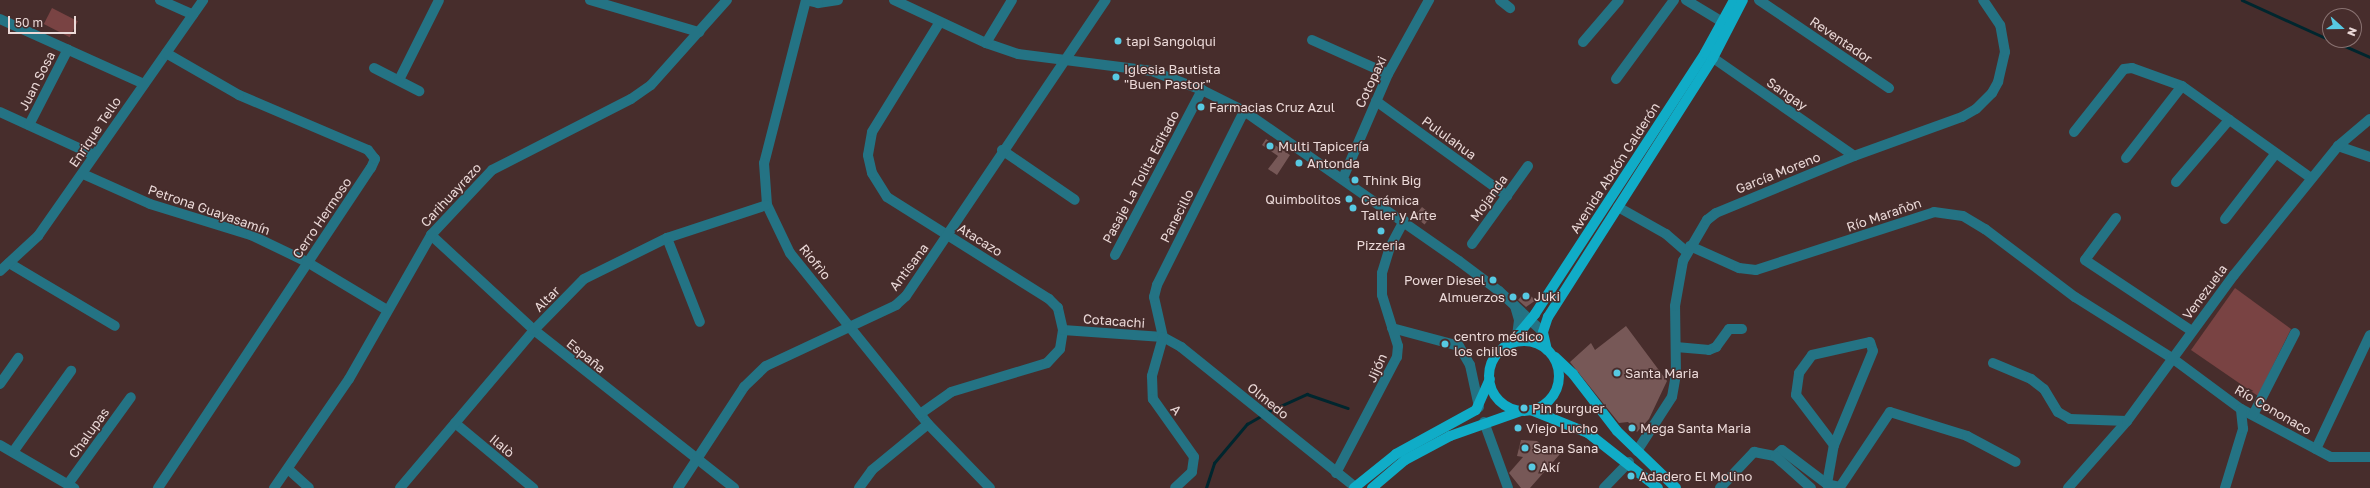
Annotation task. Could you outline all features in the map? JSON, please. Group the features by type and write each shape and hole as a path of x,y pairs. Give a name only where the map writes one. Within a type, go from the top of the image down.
{"main road":[{"name":"Avenida Abdón Calderón","path":"1726,24 1734,0"},
{"name":"Avenida Abdón Calderón","path":"1542,332 1548,317 1618,207 1726,24 1743,0"},
{"name":"Avenida Abdón Calderón","path":"1510,344 1531,321 1709,55"},
{"path":"1372,488 1405,460 1450,436 1484,422 1527,411 1545,404 1555,391 1558,368 1549,352 1542,332"},
{"path":"1355,487 1396,454 1479,407 1490,379 1494,359 1510,344 1529,342 1549,352 1573,374 1607,420 1676,488"},
{"path":"1490,379 1492,389 1504,405 1577,427 1629,462 1658,488"}],"street":[{"path":"160,0 193,15"},
{"name":"Enrique Tello","path":"0,271 38,236 83,174 94,155 203,0"},
{"path":"399,80 439,0"},
{"path":"590,0 699,32"},
{"name":"Carihuayrazo","path":"274,488 349,379 431,234 492,170 631,99 667,68 727,0"},
{"path":"806,0 818,3 838,0"},
{"name":"Riofrìo","path":"806,0 764,163 767,205 790,254 851,326 928,424 990,488"},
{"path":"894,0 986,43 1018,54 1066,61 1140,68 1202,90 1244,111 1404,221 1515,306 1542,332"},
{"path":"986,43 1012,0"},
{"name":"Antisana","path":"678,488 744,387 766,366 900,301 949,235 1002,150 1066,61 1106,0"},
{"name":"Cotopaxi","path":"1343,178 1388,74 1429,0"},
{"path":"1500,0 1510,8"},
{"path":"1583,42 1619,0"},
{"path":"1616,79 1674,0"},
{"path":"1686,0 1726,24"},
{"name":"Reventador","path":"1759,0 1889,88"},
{"name":"García Moreno","path":"1637,451 1672,397 1676,346 1675,306 1689,249 1716,213 1854,156 1962,117 1992,93 2002,73 2005,42 2000,25 1983,0"},
{"path":"0,19 144,84"},
{"name":"Atacazo","path":"920,414 951,392 1047,363 1060,349 1064,330 1058,308 1049,299 887,197 878,187 868,155 872,132 940,22"},
{"path":"1312,40 1388,74"},
{"name":"Juan Sosa","path":"29,125 68,49"},
{"name":"Cerro Hermoso","path":"158,488 371,168 373,152 239,95 166,53"},
{"name":"Sangay","path":"1709,55 1854,156"},
{"path":"2074,132 2127,67 2182,86 2311,178"},
{"path":"374,68 419,91"},
{"path":"2126,158 2182,86"},
{"name":"Pasaje La Tolita Editado","path":"1115,255 1202,90"},
{"name":"Pululahua","path":"1376,101 1507,196"},
{"name":"Panecillo","path":"1163,337 1154,297 1157,285 1244,111"},
{"path":"0,112 94,155"},
{"name":"Venezuela","path":"2068,488 2127,421 2172,358 2311,178 2338,146 2370,119"},
{"path":"2176,182 2229,120"},
{"path":"2338,146 2370,157"},
{"path":"1002,150 1075,200"},
{"path":"2225,219 2276,153"},
{"name":"Mojanda","path":"1472,244 1528,166"},
{"name":"Petrona Guayasamín","path":"83,174 150,204 251,235 308,262 387,310"},
{"name":"Altar","path":"400,488 534,330 584,279 667,238 767,205"},
{"name":"Río Marañòn","path":"1618,207 1666,234 1689,249 1739,268 1756,270 1921,215 1934,212 1954,214 1985,229 2075,297 2172,358"},
{"path":"2116,218 2085,260 2192,332"},
{"name":"Jijón","path":"1336,473 1394,368 1398,346 1382,295 1382,273 1390,247 1404,221"},
{"name":"España","path":"431,234 534,330 696,461 734,488"},
{"path":"667,238 700,322"},
{"path":"9,263 115,326"},
{"path":"1515,306 1519,320 1517,337"},
{"path":"1392,328 1459,346 1470,365 1479,407"},
{"path":"1676,346 1709,350 1716,348 1729,329 1742,329"},
{"name":"Cotacachi","path":"1064,330 1163,337"},
{"path":"2253,416 2295,333"},
{"path":"2316,449 2370,336"},
{"name":"Olmedo","path":"1163,337 1181,347 1277,426 1355,487"},
{"name":"A","path":"1163,337 1152,376 1154,399 1194,457 1192,472 1175,488"},
{"path":"1827,484 1834,445 1873,351 1870,342 1812,355 1799,373 1796,395 1834,445"},
{"path":"0,384 18,358"},
{"name":"Río Cononaco","path":"2172,358 2241,409 2316,449 2345,459 2370,457"},
{"path":"1993,363 2038,384 2044,389 2058,412 2070,420 2127,421"},
{"path":"13,452 71,371"},
{"name":"Chalupas","path":"71,486 131,397"},
{"path":"2226,486 2243,429 2241,409"},
{"path":"1775,456 1782,450 1827,484 1840,487 1890,412 1967,436 2016,462"},
{"path":"1484,422 1508,488"},
{"name":"Ilalò","path":"455,423 533,488"},
{"path":"859,488 872,470 928,424"},
{"path":"0,445 71,486"},
{"path":"1720,488 1754,452 1775,456 1811,488"},
{"path":"1604,488 1629,462"},
{"path":"288,469 310,488"}],"shaded area":[{"path":"52,8 78,21 70,37 44,24"},
{"path":"2235,288 2291,329 2258,396 2191,350"}],"building":[{"path":"1266,139 1290,155 1277,175 1268,169 1278,156 1262,145"},
{"path":"1422,207 1432,215 1425,225 1414,216"},
{"name":"Juki","path":"1525,292 1536,300 1526,307 1518,300"},
{"name":"Santa Maria","path":"1626,326 1667,381 1649,419 1637,432 1628,422 1619,423 1570,362 1591,343 1595,350"},
{"name":"Akí","path":"1521,440 1537,441 1549,452 1560,454 1530,488 1521,488 1509,473 1523,457 1517,456"}],"waterway":[{"path":"2242,0 2322,36"},
{"path":"2349,48 2370,57"},
{"path":"1267,412 1307,394 1348,408"},
{"path":"1206,488 1214,463 1247,424 1261,416"}],"place":[{"name":"tapi Sangolqui","path":"1118,41"},
{"name":"Iglesia Bautista \"Buen Pastor\"","path":"1116,77"},
{"name":"Farmacias Cruz Azul","path":"1201,107"},
{"name":"Multi Tapicería","path":"1270,146"},
{"name":"Antonda","path":"1299,163"},
{"name":"Think Big","path":"1355,180"},
{"name":"Quimbolitos","path":"1349,199"},
{"name":"Cerámica Taller y Arte","path":"1353,208"},
{"name":"Pizzeria","path":"1381,231"},
{"name":"Power Diesel","path":"1493,280"},
{"name":"Juki","path":"1526,296"},
{"name":"Almuerzos","path":"1513,297"},
{"name":"centro médico los chillos","path":"1445,344"},
{"name":"Santa Maria","path":"1617,373"},
{"name":"Pin burguer","path":"1524,408"},
{"name":"Viejo Lucho","path":"1518,428"},
{"name":"Mega Santa Maria","path":"1632,428"},
{"name":"Sana Sana","path":"1525,448"},
{"name":"Akí","path":"1532,467"},
{"name":"Adadero El Molino","path":"1631,476"}]}
